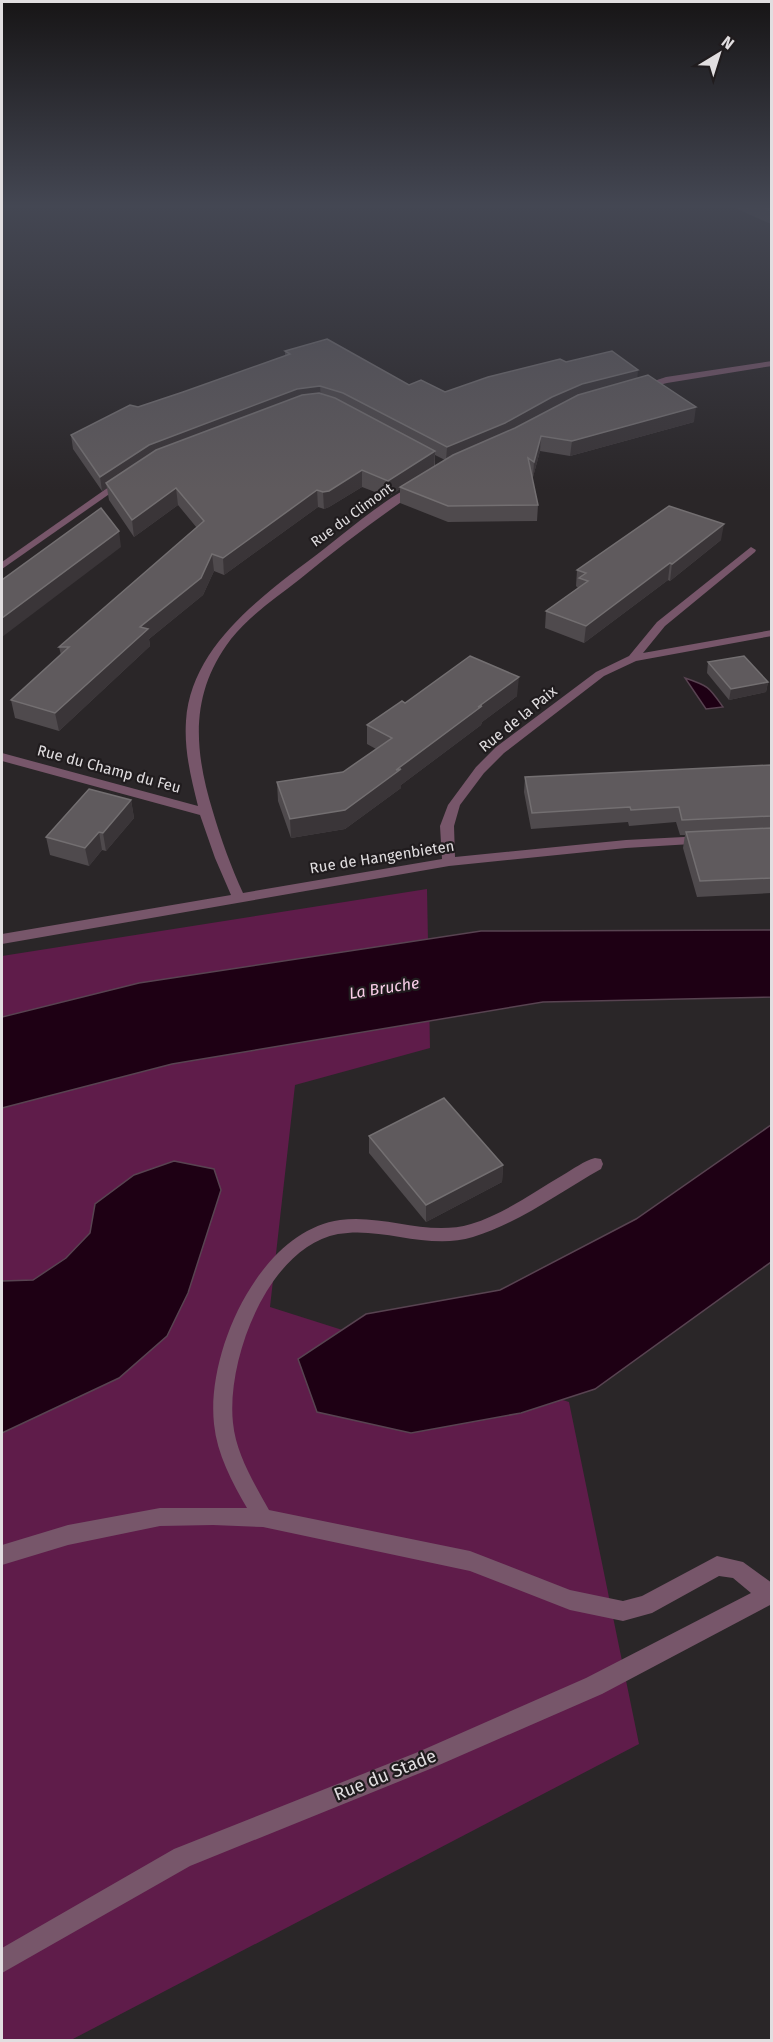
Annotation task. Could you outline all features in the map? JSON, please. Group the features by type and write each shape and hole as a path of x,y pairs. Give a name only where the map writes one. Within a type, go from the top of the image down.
{"street":[{"path":"632,389 677,378 771,363"},
{"path":"2,566 128,478"},
{"name":"Rue du Climont","path":"239,898 207,813 192,760 192,717 202,684 227,638 244,618 361,524 427,480"},
{"name":"Rue de la Paix","path":"633,658 660,624 751,550"},
{"name":"Rue de la Paix","path":"449,862 447,826 450,815 454,805 480,770 500,750 600,674 615,664 633,658 771,633"},
{"name":"Rue du Champ du Feu","path":"2,757 207,813"},
{"name":"Rue de Hangenbieten","path":"2,939 449,862 626,844 720,839"},
{"path":"263,1518 237,1472 223,1422 224,1380 240,1326 268,1275 292,1248 322,1231 358,1226 434,1235 470,1231 500,1218 595,1164"},
{"path":"2,1554 68,1535 160,1517 263,1518 470,1561 570,1600 622,1611 645,1606 717,1566 736,1569 769,1594"},
{"name":"Rue du Stade","path":"2,1961 182,1857 422,1761 594,1686 769,1594"}],"shaded area":[{"path":"427,889 430,1048 295,1085 270,1307 569,1402 639,1744 71,2040 2,2040 2,956"}],"water":[{"path":"685,678 708,688 723,707 706,709"},
{"name":"La Bruche","path":"771,930 771,997 543,1002 172,1064 2,1108 2,1017 139,983 481,931"},
{"path":"771,1125 771,1262 595,1389 521,1413 411,1433 317,1412 298,1359 366,1314 500,1290 636,1219"},
{"path":"174,1161 214,1169 221,1190 188,1293 167,1336 119,1378 2,1433 2,1281 33,1280 66,1258 90,1233 95,1204 134,1175"}],"building":[{"path":"327,339 409,385 421,380 445,392 488,377 560,359 566,362 612,351 638,370 582,384 552,397 505,423 447,447 343,393 320,386 297,389 149,445 100,477 71,435 130,405 138,407 183,392 290,354 285,351"},
{"path":"648,375 696,407 572,441 541,436 534,462 528,458 538,505 448,506 400,487 453,455 515,428 578,395"},
{"path":"319,393 335,398 435,451 388,481 362,470 329,491 317,490 223,558 212,554 201,578 140,627 148,629 55,713 11,700 69,647 59,647 204,521 176,488 132,520 106,483 156,450 302,395"},
{"path":"669,506 724,524 586,626 546,611 588,581 579,578 586,573 577,570"},
{"path":"101,508 119,531 2,618 2,580"},
{"path":"470,656 519,677 345,810 290,819 277,782 343,772 392,738 367,725 402,701 405,703"},
{"path":"744,656 768,682 731,689 708,662"},
{"path":"771,765 771,816 682,820 679,807 631,810 630,807 532,813 525,777"},
{"path":"89,789 131,800 103,833 99,832 85,848 46,837"},
{"path":"771,828 771,878 700,881 686,832"},
{"path":"444,1098 503,1165 426,1205 369,1136"}]}
